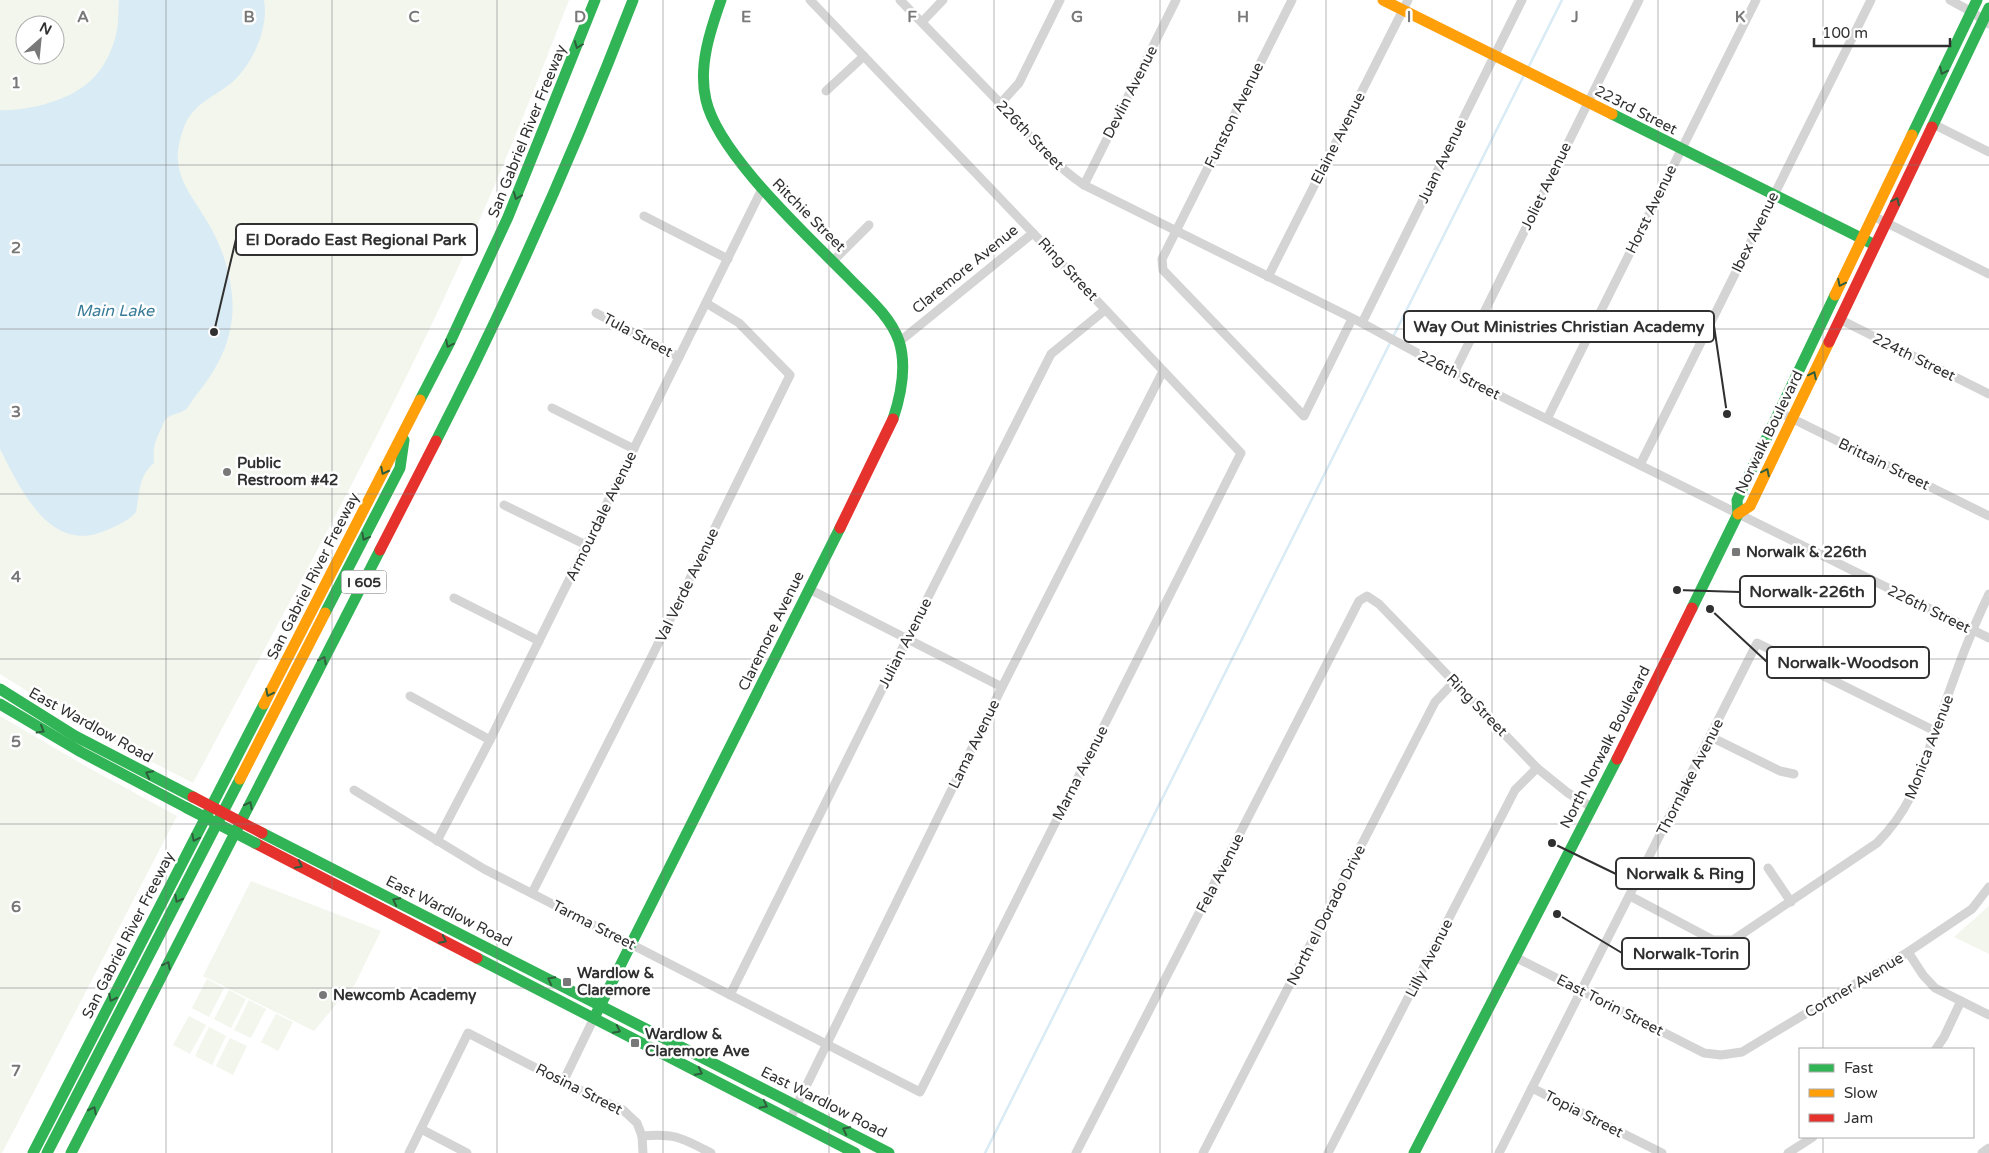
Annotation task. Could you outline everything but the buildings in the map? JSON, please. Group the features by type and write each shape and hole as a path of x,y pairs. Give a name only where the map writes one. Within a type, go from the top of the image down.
{"main road":[{"name":"San Gabriel River Freeway","path":"33,1153 450,342 508,217 595,0"},
{"name":"I 605","path":"71,1153 472,371 543,217 598,90 633,0"},
{"name":"Ritchie Street","path":"720,0 707,43 704,90 715,123 724,141 762,189 877,307 899,342"},
{"name":"223rd Street","path":"1383,0 1406,5 1494,56 1875,245"},
{"name":"Norwalk Boulevard","path":"1978,0 1778,412 1737,500 1738,514 1750,506 1933,124 1986,22 1989,8"},
{"name":"Claremore Avenue","path":"594,1018 895,416 901,398 903,368 899,342"},
{"name":"I 605","path":"47,1153 400,468 406,428"},
{"name":"North Norwalk Boulevard","path":"1414,1153 1592,807 1738,514"},
{"name":"East Wardlow Road","path":"0,689 75,736 889,1153"},
{"name":"East Wardlow Road","path":"0,704 81,752 187,808 855,1153"}],"street":[{"name":"Ring Street","path":"810,0 1034,233 1241,453"},
{"name":"226th Street","path":"900,0 1051,160 1084,185 1362,323 1384,337 1454,373 1989,638"},
{"path":"922,22 943,0"},
{"path":"1000,104 1019,83 1060,0"},
{"name":"Devlin Avenue","path":"1084,185 1176,0"},
{"name":"Funston Avenue","path":"1292,0 1162,259 1163,270 1304,416 1352,319"},
{"name":"Juan Avenue","path":"1362,323 1522,0"},
{"name":"Joliet Avenue","path":"1454,373 1639,0"},
{"name":"Horst Avenue","path":"1547,419 1756,0"},
{"name":"Ibex Avenue","path":"1640,465 1870,0"},
{"path":"1950,0 1986,22"},
{"name":"Elaine Avenue","path":"1268,277 1406,5"},
{"path":"826,91 864,56"},
{"path":"1933,124 1989,152"},
{"name":"Armourdale Avenue","path":"436,841 490,740 762,189"},
{"path":"644,216 728,259"},
{"path":"1873,216 1989,274"},
{"path":"833,261 869,226"},
{"name":"Claremore Avenue","path":"899,342 1034,233"},
{"name":"Val Verde Avenue","path":"532,893 652,656 790,375 739,323 706,303"},
{"name":"Julian Avenue","path":"730,996 1051,354 1105,310"},
{"name":"Tula Street","path":"596,313 680,357"},
{"name":"224th Street","path":"1839,320 1989,394"},
{"name":"Lama Avenue","path":"790,1119 1002,687 1163,371"},
{"path":"552,408 634,450"},
{"name":"Brittain Street","path":"1778,412 1989,516"},
{"name":"Marna Avenue","path":"920,1092 1241,453"},
{"path":"504,505 586,545"},
{"path":"809,589 1002,687"},
{"name":"Monica Avenue","path":"1630,896 1713,940 1733,940 1877,843 1891,829 1915,790 1972,630 1989,594"},
{"name":"Ring Street","path":"1367,596 1379,604 1537,768 1568,793 1592,807"},
{"name":"Fela Avenue","path":"1076,1153 1359,601 1367,596"},
{"path":"454,598 539,641"},
{"name":"Thornlake Avenue","path":"1499,1153 1757,643 1935,731"},
{"name":"North el Dorado Drive","path":"1203,1153 1435,702 1455,681"},
{"path":"410,696 490,740"},
{"path":"1711,737 1780,771 1794,774"},
{"name":"Lilly Avenue","path":"1328,1153 1516,790 1537,768"},
{"name":"Tarma Street","path":"354,790 484,869 920,1092"},
{"path":"1768,868 1791,902"},
{"name":"Cortner Avenue","path":"1704,1053 1721,1055 1742,1052 1908,952 1972,909 1989,887"},
{"path":"1908,952 1922,975 1935,988 1989,1015"},
{"name":"East Torin Street","path":"1515,957 1704,1053"},
{"path":"1937,1048 1944,1037 1960,1000"},
{"name":"Claremore Avenue","path":"563,1082 594,1018"},
{"name":"Rosina Street","path":"421,1129 468,1033 563,1082 623,1110 637,1123 642,1136"},
{"name":"Topia Street","path":"1532,1088 1662,1153"},
{"path":"409,1153 421,1129 467,1153"},
{"path":"643,1153 642,1136 659,1134 677,1136 711,1153"},
{"path":"1788,1153 1811,1138"},
{"path":"1982,1153 1989,1148"}],"shaded area":[{"path":"0,0 569,0 529,102 472,237 395,400 193,783 88,729 0,674"},
{"path":"0,716 177,816 2,1153 0,1153"},
{"path":"251,881 381,931 354,986 348,990 314,1031 203,976"},
{"path":"1989,906 1989,954 1954,937"},
{"path":"207,979 224,988 209,1017 192,1008"},
{"path":"229,990 246,999 231,1028 214,1019"},
{"path":"249,1000 266,1009 251,1038 234,1030"},
{"path":"276,1014 293,1022 278,1051 261,1042"},
{"path":"189,1016 206,1025 190,1054 173,1045"},
{"path":"209,1027 226,1036 212,1065 195,1056"},
{"path":"230,1038 247,1046 233,1075 216,1066"}],"water":[{"name":"Main Lake","path":"119,0 264,0 265,11 261,35 252,57 230,84 192,113 184,127 179,144 178,159 184,184 214,234 229,274 233,308 227,341 214,370 187,408 169,416 164,421 155,443 154,463 142,479 136,512 126,520 107,530 87,536 69,534 53,526 40,514 17,482 0,449 0,110 26,108 56,101 80,89 90,81 105,62 111,49 117,31"}],"waterway":[{"path":"1528,68 1562,0"},
{"path":"985,1153 1524,75"}],"traffic: fast":[{"path":"420,400 450,342 508,217 595,0"},
{"path":"436,441 516,278 565,167 633,0"},
{"path":"721,0 706,49 703,75 706,100 714,121 727,145 745,169 788,217 869,298 890,323 899,341 903,360 901,390 893,419"},
{"path":"1912,135 1977,0"},
{"path":"1932,127 1989,8"},
{"path":"1612,114 1875,245"},
{"path":"1692,608 1738,514 1737,500 1835,295"},
{"path":"325,613 400,468 404,440"},
{"path":"594,1018 840,528"},
{"path":"71,1153 380,550"},
{"path":"0,689 75,736 193,797"},
{"path":"0,704 81,752 187,808"},
{"path":"33,1153 264,704"},
{"path":"1414,1153 1617,759"},
{"path":"47,1153 240,779"},
{"path":"187,808 255,843"},
{"path":"262,833 889,1153"},
{"path":"477,958 855,1153"}],"traffic: slow":[{"path":"1383,0 1612,114"},
{"path":"1835,295 1912,135"},
{"path":"1738,514 1750,506 1829,342"},
{"path":"264,704 420,400"},
{"path":"240,779 325,613"}],"traffic: jam":[{"path":"1829,342 1932,127"},
{"path":"840,528 893,419"},
{"path":"380,550 436,441"},
{"path":"1617,759 1692,608"},
{"path":"193,797 262,833"},
{"path":"255,843 477,958"}],"place":[{"name":"El Dorado East Regional Park","path":"214,332"},
{"name":"Way Out Ministries Christian Academy","path":"1727,414"},
{"name":"Public Restroom #42","path":"227,472"},
{"name":"Norwalk & 226th","path":"1736,552"},
{"name":"Norwalk-226th","path":"1677,590"},
{"name":"Norwalk-Woodson","path":"1710,609"},
{"name":"Norwalk & Ring","path":"1552,843"},
{"name":"Norwalk-Torin","path":"1557,914"},
{"name":"Wardlow & Claremore","path":"567,982"},
{"name":"Newcomb Academy","path":"323,995"},
{"name":"Wardlow & Claremore Ave","path":"635,1043"}]}
